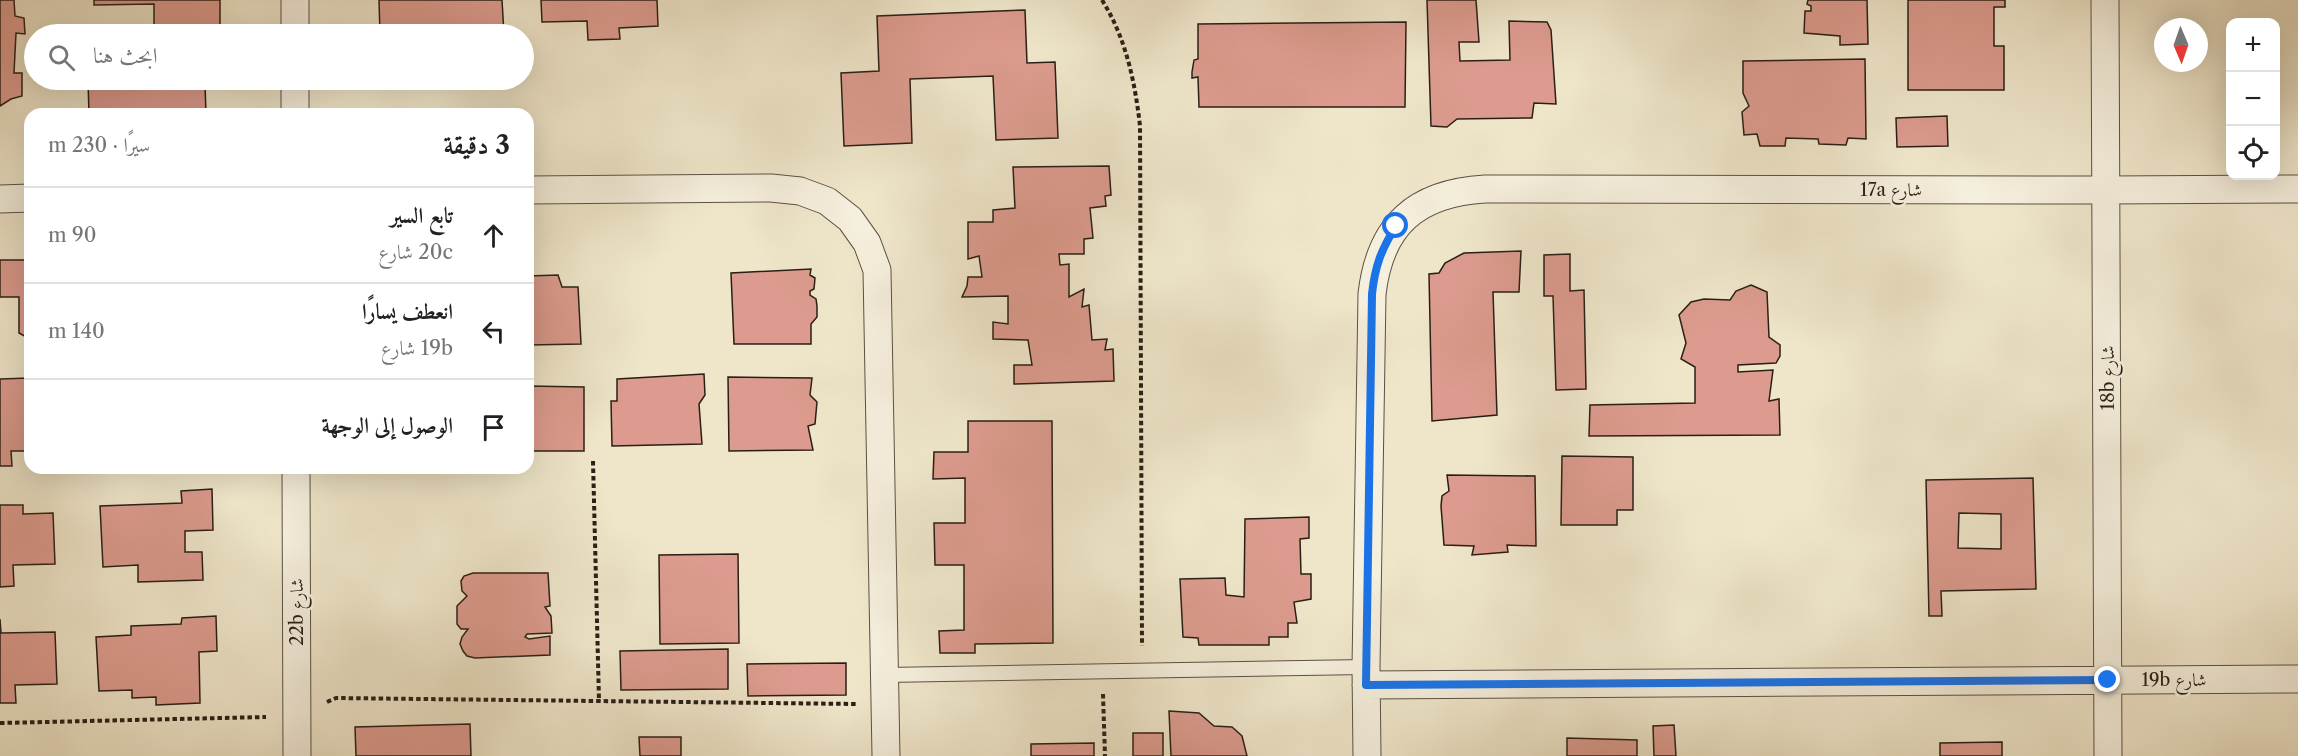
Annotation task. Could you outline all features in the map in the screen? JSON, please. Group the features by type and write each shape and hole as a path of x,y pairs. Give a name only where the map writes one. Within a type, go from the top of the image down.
{"street":[{"path":"295,0 295,24"},
{"name":"18b شارع","path":"2105,0 2108,756"},
{"path":"295,90 295,108"},
{"path":"534,190 771,188 800,191 827,201 850,219 867,243 877,270 886,756"},
{"name":"17a شارع","path":"1367,756 1366,676 1374,270 1396,226 1414,209 1436,197 1460,190 1485,189 2298,189"},
{"path":"0,199 24,198"},
{"name":"22b شارع","path":"296,474 297,756"},
{"name":"19b شارع","path":"1366,676 2298,679"}],"lane":[{"path":"885,675 1142,671 1366,676"}],"path":[{"path":"1101,0 1118,31 1128,58 1137,92 1140,126 1142,671"},
{"path":"593,461 599,701"},
{"path":"1102,672 1105,756"},
{"path":"0,723 297,717 336,698 885,704"}],"building":[{"path":"0,0 14,0 15,16 24,18 24,34 16,33 14,73 22,73 22,96 11,99 0,106"},
{"path":"94,0 220,0 220,24 154,24 154,4 94,5"},
{"path":"379,0 502,0 503,24 380,24"},
{"path":"541,0 657,0 658,26 619,28 620,39 588,40 587,21 542,22"},
{"path":"1427,0 1476,0 1479,42 1459,42 1460,61 1510,60 1509,21 1547,22 1551,30 1556,104 1534,103 1532,118 1457,119 1447,127 1431,126"},
{"path":"1808,0 1867,0 1868,44 1840,45 1840,36 1804,33 1805,11 1811,11 1811,6 1807,4"},
{"path":"1908,0 2005,0 2005,7 1994,7 1994,46 2004,46 2004,90 1908,90"},
{"path":"1025,10 1027,63 1055,62 1058,138 996,140 993,76 910,79 912,143 844,146 841,73 879,71 877,16"},
{"path":"1406,22 1405,107 1199,107 1198,77 1192,78 1194,60 1198,59 1198,24"},
{"path":"1865,59 1866,139 1848,138 1846,145 1819,144 1818,139 1786,138 1785,146 1760,146 1757,134 1744,135 1742,112 1749,106 1743,93 1743,61"},
{"path":"88,90 205,90 206,108 89,108"},
{"path":"1947,116 1948,146 1897,147 1896,118"},
{"path":"1109,166 1111,195 1105,196 1106,206 1090,208 1093,238 1084,239 1084,254 1059,254 1060,265 1069,264 1069,297 1084,289 1082,307 1089,305 1092,340 1107,339 1105,350 1113,349 1114,381 1014,384 1014,365 1032,365 1028,340 993,339 993,322 1008,324 1008,296 962,297 968,277 982,277 979,256 968,259 968,222 993,222 993,210 1015,208 1013,167"},
{"path":"1521,251 1519,292 1493,292 1497,415 1432,421 1429,274 1439,273 1445,263 1464,253"},
{"path":"1570,254 1570,291 1584,290 1586,389 1556,390 1553,296 1544,296 1544,255"},
{"path":"0,260 24,260 24,336 19,333 19,297 0,297"},
{"path":"811,269 810,275 815,278 814,289 810,291 810,295 816,299 817,317 811,324 811,344 734,344 731,273"},
{"path":"558,275 562,287 578,287 581,344 534,345 534,276"},
{"path":"1751,285 1767,292 1769,337 1780,345 1780,356 1776,363 1738,365 1738,372 1773,370 1769,401 1779,399 1780,435 1589,436 1590,405 1695,403 1695,367 1681,359 1686,343 1679,315 1691,302 1704,299 1730,300 1736,291"},
{"path":"704,374 705,395 699,404 702,444 612,446 611,401 617,401 617,379"},
{"path":"728,377 812,378 810,395 817,402 815,424 808,426 813,450 729,451"},
{"path":"24,378 24,451 11,451 12,466 0,466 0,379"},
{"path":"534,386 584,387 584,451 534,451"},
{"path":"968,421 1052,421 1053,643 975,644 975,653 940,653 939,631 964,630 964,565 935,565 934,523 965,523 965,478 933,479 934,452 968,452"},
{"path":"1562,456 1633,457 1633,510 1617,510 1617,525 1561,525"},
{"path":"1447,475 1535,476 1536,546 1507,545 1508,552 1472,555 1474,546 1444,545 1441,506 1442,496 1449,491"},
{"path":"2033,478 2036,589 1941,591 1942,616 1929,616 1926,480","holes":["1959,513 2001,514 2001,549 1958,548"]},
{"path":"212,489 213,530 185,531 185,552 202,552 203,580 138,582 138,565 103,567 100,506 182,503 181,491"},
{"path":"0,505 23,505 23,514 53,513 55,564 13,565 14,586 0,587"},
{"path":"1309,517 1309,538 1300,539 1301,574 1311,574 1311,599 1294,602 1297,623 1288,623 1288,637 1269,637 1269,645 1199,645 1198,638 1183,637 1180,579 1225,578 1226,595 1244,597 1245,519"},
{"path":"738,554 739,643 660,644 659,555"},
{"path":"473,573 548,573 550,606 545,607 551,616 552,633 527,634 525,637 529,639 550,636 550,655 475,658 467,656 460,644 468,629 461,629 457,624 457,606 467,596 462,591 461,581 464,576"},
{"path":"216,616 217,651 199,652 200,703 156,705 156,697 132,698 132,690 99,691 96,637 131,635 131,626 181,624 182,618"},
{"path":"0,619 1,633 55,632 57,684 15,685 16,703 0,703"},
{"path":"728,649 728,689 621,690 620,651"},
{"path":"846,663 846,695 748,696 747,664"},
{"path":"1169,711 1199,713 1214,726 1232,727 1242,736 1247,756 1171,756"},
{"path":"470,724 471,756 356,756 355,727"},
{"path":"1674,725 1676,756 1654,756 1653,726"},
{"path":"1133,733 1163,733 1163,756 1133,756"},
{"path":"639,737 681,737 681,756 640,756"},
{"path":"1567,738 1637,740 1637,756 1567,756"},
{"path":"2002,742 2002,756 1940,756 1940,743"},
{"path":"1094,743 1094,756 1031,756 1031,744"}],"route":[{"path":"1396,226 1383,247 1374,270 1372,294 1366,685 2108,680"}]}
